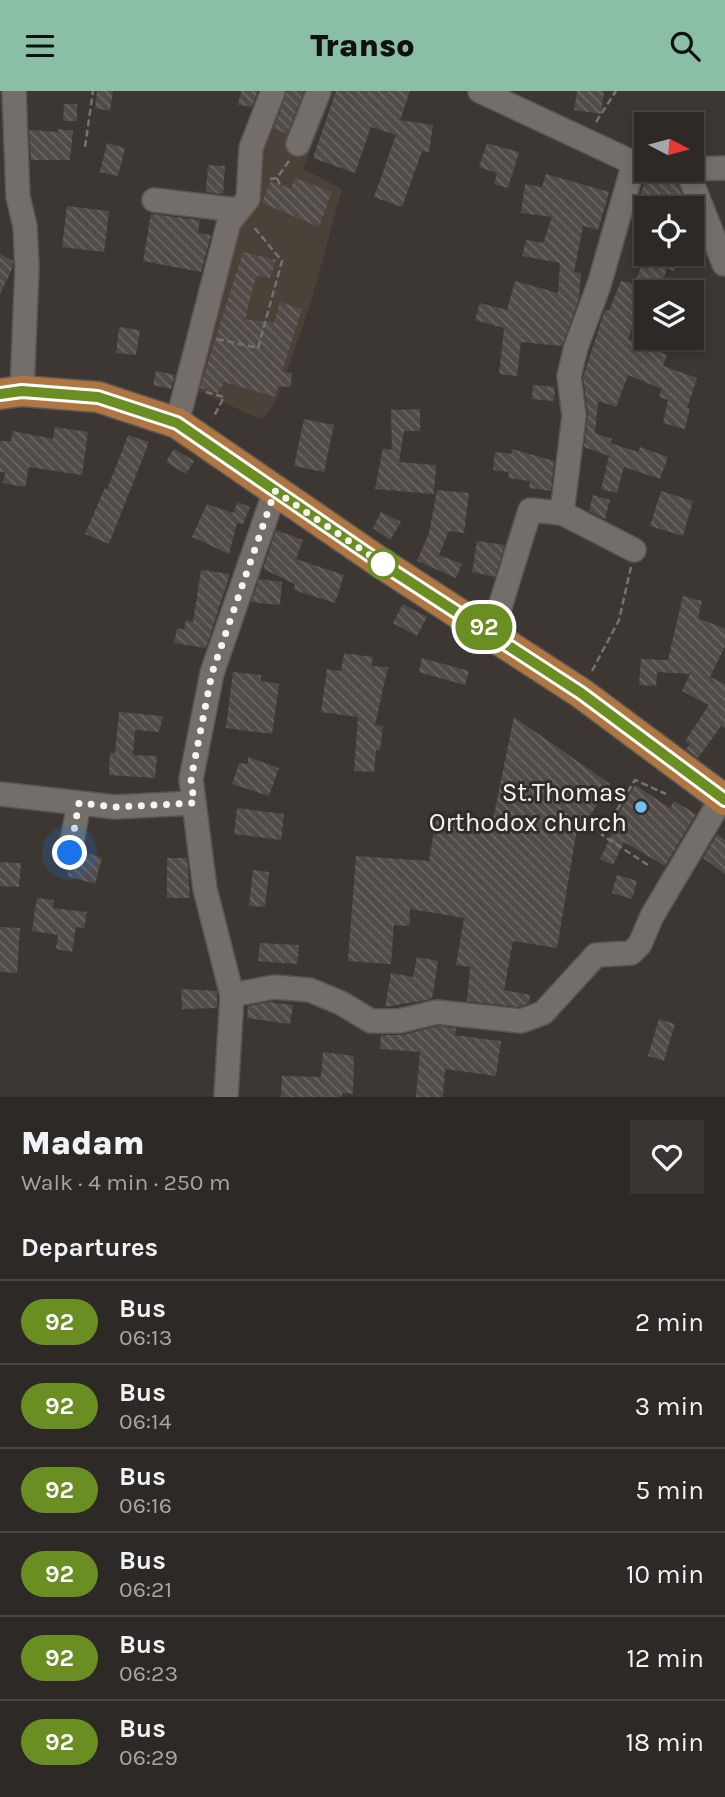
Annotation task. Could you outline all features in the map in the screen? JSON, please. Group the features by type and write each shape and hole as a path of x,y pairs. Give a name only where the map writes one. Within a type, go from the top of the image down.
{"main road":[{"path":"11,393 98,397 177,423 378,561 485,628 581,693 724,799"}],"street":[{"path":"11,393 27,267 25,226 18,197 14,91"},
{"path":"243,216 248,199 251,148 273,91"},
{"path":"298,144 319,91"},
{"path":"480,91 634,161"},
{"path":"704,169 725,168"},
{"path":"562,513 574,416 569,376 576,347 634,182"},
{"path":"694,182 724,264"},
{"path":"155,200 243,216"},
{"path":"177,423 229,222 243,216"},
{"path":"226,1097 232,995 205,889 191,779 212,673 275,491"},
{"path":"485,628 499,610 530,510 562,513 634,550"},
{"path":"0,793 115,807 194,803"},
{"path":"232,995 274,987 310,990 341,1003 371,1021 399,1021 437,1012 521,1021 543,1013 596,955 631,953 640,944 652,916 724,799"},
{"path":"70,853 79,803"}],"path":[{"path":"85,147 93,91"},
{"path":"584,139 616,91"},
{"path":"267,181 277,178 287,164"},
{"path":"277,178 280,184"},
{"path":"213,338 258,348 282,261 243,216"},
{"path":"197,388 224,397 213,418"},
{"path":"581,693 619,620 634,550"},
{"path":"648,865 602,835 635,780 666,794"}],"shaded area":[{"path":"277,91 334,91 303,169 342,189 310,306 277,399 262,420 194,389 256,150"}],"building":[{"path":"97,91 113,91 110,111 95,108"},
{"path":"241,91 258,91 252,107 238,105"},
{"path":"287,91 304,91 287,134 274,128"},
{"path":"336,91 410,91 400,120 433,125 429,152 422,151 402,207 374,197 396,135 371,127 355,173 313,158"},
{"path":"577,91 604,91 601,114 574,110"},
{"path":"64,104 77,104 77,121 63,121"},
{"path":"58,129 73,131 70,160 31,160 29,130 58,132"},
{"path":"107,143 125,148 118,176 100,172"},
{"path":"487,143 519,152 508,188 494,184 497,173 479,167"},
{"path":"208,165 225,166 223,194 206,192"},
{"path":"546,174 609,192 598,230 583,226 574,272 581,273 579,299 562,346 521,342 517,376 499,374 504,328 475,320 480,303 507,310 515,281 558,293 560,263 522,256 526,240 543,243 552,217 521,213 525,184 542,187"},
{"path":"295,178 332,192 319,227 262,203 271,181 291,189"},
{"path":"645,182 666,182 678,185 682,196 640,196"},
{"path":"67,206 109,211 104,252 62,247"},
{"path":"151,214 200,220 198,233 211,235 201,272 143,261"},
{"path":"243,252 276,260 270,278 256,276 245,319 274,323 280,302 302,309 282,372 292,373 291,387 278,386 275,397 224,382 218,393 200,388"},
{"path":"0,254 13,261 13,267 0,294"},
{"path":"641,266 676,266 674,271 667,268 663,280 636,280"},
{"path":"621,281 634,284 634,323 628,339 634,341 634,350 655,350 667,355 663,366 697,378 687,408 690,408 685,429 663,423 668,400 659,397 662,389 628,375 616,407 598,401 595,433 612,439 610,443 638,452 640,447 668,457 660,479 624,467 617,493 601,489 609,456 584,447 588,415 583,377 605,310 609,311"},
{"path":"119,327 140,330 136,355 116,353"},
{"path":"156,371 175,375 171,389 153,385"},
{"path":"533,385 555,387 554,401 532,399"},
{"path":"420,409 420,431 404,431 399,462 436,465 434,494 375,489 383,448 392,450 391,410"},
{"path":"304,419 334,425 324,472 294,466"},
{"path":"55,427 88,432 82,475 29,467 25,487 3,483 5,472 0,472 0,441 11,441 13,431 53,439"},
{"path":"128,435 149,442 109,544 85,534 105,488 107,490"},
{"path":"174,449 194,461 186,474 166,462"},
{"path":"512,449 554,461 551,491 529,488 530,481 508,478 509,472 493,470 495,452 512,454"},
{"path":"437,490 469,493 464,533 449,531 439,555 462,564 456,578 417,561 429,533"},
{"path":"661,491 693,501 683,536 650,526"},
{"path":"593,495 610,500 605,519 589,511"},
{"path":"238,502 250,507 243,524 237,523 229,554 192,537 207,504 233,513"},
{"path":"381,512 401,522 390,540 373,528"},
{"path":"276,530 303,540 296,559 344,575 335,603 294,590 295,584 263,569"},
{"path":"477,541 505,545 495,577 472,572"},
{"path":"201,570 230,574 206,648 174,643 177,628 184,630 186,620 193,622"},
{"path":"259,579 282,582 280,605 251,602"},
{"path":"683,596 702,601 698,618 725,629 725,646 710,677 725,684 725,728 721,726 698,758 686,749 690,744 685,741 709,705 682,691 690,674 657,672 656,686 639,685 641,659 668,660"},
{"path":"403,604 427,617 417,636 393,623"},
{"path":"344,653 373,657 371,666 388,667 375,725 383,726 380,750 376,750 374,772 354,771 358,717 321,712 327,669 341,671"},
{"path":"422,658 469,671 465,685 419,672"},
{"path":"233,672 261,675 261,681 279,684 272,734 226,728"},
{"path":"119,712 163,716 159,732 135,730 133,755 157,756 155,778 109,775 110,753 115,753"},
{"path":"514,717 610,784 584,825 578,823 557,948 513,941 504,990 530,995 529,1003 519,1007 467,1001 470,967 456,965 464,918 410,909 409,926 394,925 391,964 348,961 356,856 429,861 436,820 491,829"},
{"path":"248,757 279,768 269,796 232,784 239,763 248,764"},
{"path":"635,785 670,808 674,801 696,814 665,866 624,842 613,865 600,859 612,834 608,831"},
{"path":"237,808 284,814 281,840 234,834"},
{"path":"717,834 725,840 725,874 703,858"},
{"path":"84,852 102,858 95,884 67,876 70,867 80,863"},
{"path":"167,858 187,858 190,898 167,898"},
{"path":"0,862 21,863 19,887 0,886"},
{"path":"253,870 269,872 265,907 249,906"},
{"path":"617,875 637,881 632,899 612,893"},
{"path":"37,898 54,900 53,908 87,912 84,928 76,927 72,952 56,949 58,935 32,931"},
{"path":"0,927 20,928 17,973 0,972"},
{"path":"260,943 299,945 297,964 258,961"},
{"path":"417,957 438,961 432,999 385,1007 391,973 413,977"},
{"path":"181,989 217,991 217,1008 182,1009"},
{"path":"269,1002 293,1005 290,1024 247,1018 248,1006"},
{"path":"659,1019 675,1024 664,1061 648,1056"},
{"path":"438,1026 456,1028 455,1035 501,1041 496,1076 445,1069 443,1097 416,1097 420,1052 380,1049 381,1035 402,1035"},
{"path":"323,1052 354,1056 353,1094 342,1093 342,1097 281,1097 282,1076 321,1077"}],"bus line":[{"name":"92","path":"0,394 22,391 98,397 177,423 378,561 485,628 581,693 725,800"}],"place":[{"name":"St.Thomas Orthodox church","path":"641,807"}],"route":[{"path":"70,853 79,803 115,807 194,803 191,779 212,673 275,491 383,564"}]}
